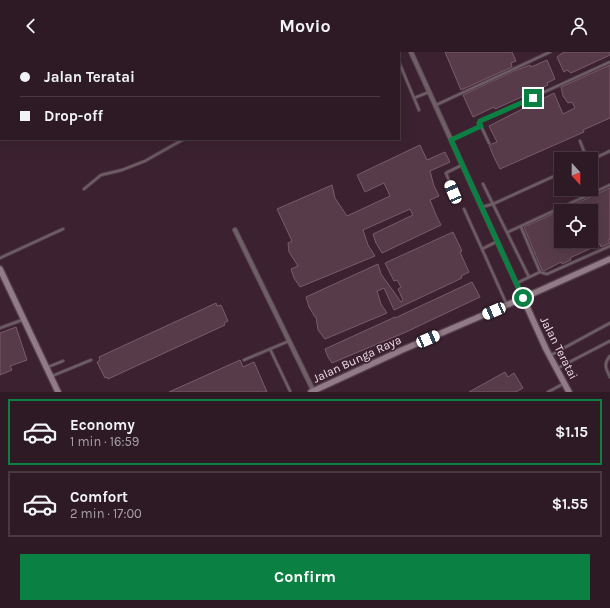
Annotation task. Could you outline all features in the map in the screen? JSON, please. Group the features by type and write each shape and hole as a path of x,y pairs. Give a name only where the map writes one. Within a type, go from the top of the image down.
{"street":[{"name":"Jalan Teratai","path":"411,52 516,283 569,392"},
{"path":"236,230 313,392"},
{"name":"Jalan Bunga Raya","path":"313,392 402,350 610,259"},
{"path":"0,269 58,392"}],"lane":[{"path":"435,105 550,52"},
{"path":"489,143 479,123 480,121 610,62"},
{"path":"400,64 419,110"},
{"path":"414,98 429,92"},
{"path":"451,140 481,126"},
{"path":"84,189 101,175 122,170 145,161 182,140"},
{"path":"580,141 584,152"},
{"path":"598,157 610,151"},
{"path":"453,192 446,173 462,165"},
{"path":"482,207 493,204 554,176"},
{"path":"483,184 529,277"},
{"path":"508,232 610,185"},
{"path":"464,209 507,305"},
{"path":"521,226 540,272"},
{"path":"0,258 63,229"},
{"path":"482,248 497,241"},
{"path":"516,283 540,272 547,274 610,246"},
{"path":"0,328 23,319"},
{"path":"550,355 610,323"},
{"path":"244,360 289,341"},
{"path":"557,369 610,341"},
{"path":"270,349 290,391"},
{"path":"558,350 565,364"},
{"path":"610,356 606,360 605,366 610,377"},
{"path":"51,377 91,360"},
{"path":"47,367 63,361"},
{"path":"549,392 564,383"}],"building":[{"path":"445,52 512,52 516,61 511,63 512,67 461,90"},
{"path":"564,52 610,52 610,55 571,73 567,70 564,72 557,57"},
{"path":"547,60 555,79 547,83 548,85 495,109 494,107 473,117 463,95 514,71 530,65 531,67"},
{"path":"610,65 610,118 583,130 584,132 500,169 489,145 497,142 489,126 554,93 563,114 575,108 572,102 568,103 563,96 561,87"},
{"path":"420,145 427,160 445,152 450,162 430,171 434,186 439,196 430,200 441,225 382,253 373,234 413,215 410,209 363,230 368,245 375,256 300,287 294,278 291,269 298,266 289,252 288,243 292,241 277,209 332,185 335,198 347,216 390,196 384,183 365,192 357,175"},
{"path":"610,188 610,239 608,240 610,243 601,247 600,244 598,245 598,204 575,204 592,196 598,196 598,193"},
{"path":"554,213 554,248 591,248 570,258 571,260 562,264 561,262 544,271 542,270 524,227"},
{"path":"453,232 462,251 460,252 469,272 461,276 462,278 394,310 384,288 377,291 381,304 387,313 325,339 318,330 316,317 309,307 306,297 378,264 381,274 401,302 403,300 398,289 401,287 397,280 394,281 385,263"},
{"path":"472,282 480,297 406,332 332,363 328,357 325,349"},
{"path":"216,303 217,306 221,305 228,321 224,323 225,325 108,379 107,377 105,378 97,362 100,360 99,357"},
{"path":"16,327 27,360 10,366 12,370 0,375 0,333"},
{"path":"240,360 243,367 254,362 267,392 169,392"},
{"path":"505,372 508,377 514,373 523,388 516,392 469,392"}],"route":[{"path":"523,298 451,140 481,126 479,123 480,121 533,98"}]}
